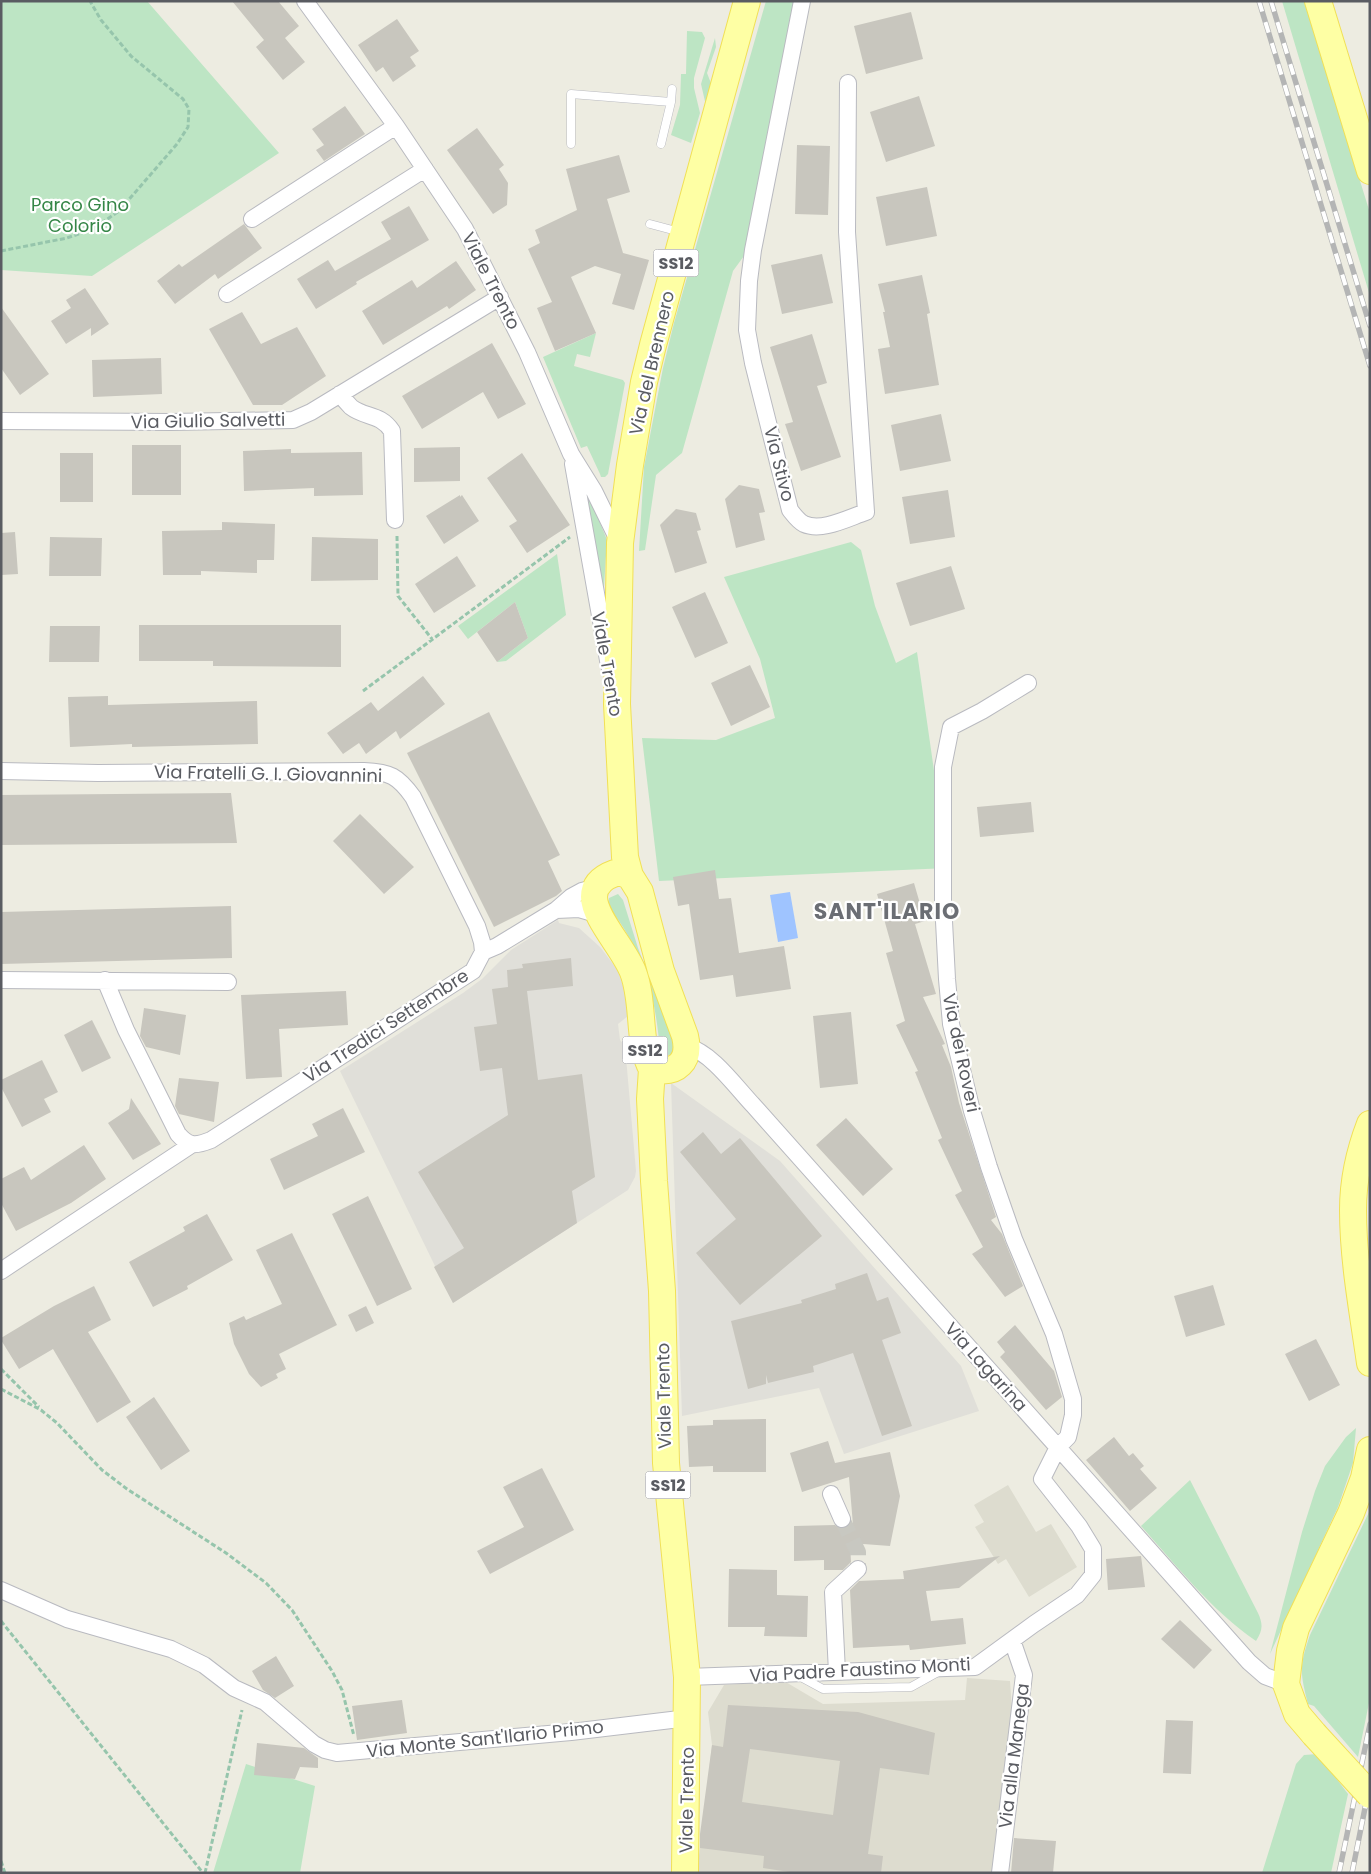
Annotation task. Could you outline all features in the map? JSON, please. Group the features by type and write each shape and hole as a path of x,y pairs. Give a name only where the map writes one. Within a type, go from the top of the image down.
{"main road":[{"name":"Via del Brennero","path":"617,704 620,543 630,465 644,382 747,1"},
{"path":"1318,1 1370,171"},
{"name":"Viale Trento","path":"617,704 625,857 630,876 640,892 661,971 688,1047"},
{"path":"597,887 606,877 615,873 630,876"},
{"name":"Viale Trento","path":"597,887 594,899 600,915 632,970 640,992 646,1057 652,1069 650,1099 662,1291 666,1463 687,1677 685,1873"},
{"name":"SS12","path":"652,1069 660,1071 681,1064 686,1057 688,1047"},
{"path":"1370,1124 1357,1172 1353,1209 1355,1250 1370,1363"},
{"path":"1370,1450 1364,1478 1351,1513 1296,1628 1287,1667 1286,1684 1297,1714 1370,1795"}],"street":[{"name":"Viale Trento","path":"305,1 396,126 465,229 534,368 571,454 594,491 620,543"},
{"name":"Via Stivo","path":"802,1 753,250 747,321 753,363 785,495 790,510 796,517 802,523 815,527 835,523 866,512 846,232 848,83"},
{"path":"252,219 396,126"},
{"path":"226,294 425,169"},
{"name":"Via Giulio Salvetti","path":"1,421 181,422 292,420 311,412 500,297"},
{"path":"340,394 352,408 379,418 386,423 392,432 396,527"},
{"name":"Viale Trento","path":"571,454 617,704"},
{"name":"Via dei Roveri","path":"1028,683 951,727 943,767 943,902 951,1024 972,1111 1001,1205 1054,1334 1072,1398 1073,1415 1068,1436 1058,1447"},
{"name":"Via Fratelli G. I. Giovannini","path":"1,771 108,773 364,771 392,775 403,783 413,797 477,926 483,952"},
{"name":"Via Tredici Settembre","path":"191,1145 198,1145 211,1140 473,971 483,952 497,946 556,910 571,897 582,891 597,887"},
{"path":"556,910 579,909 600,915"},
{"path":"1,980 228,982"},
{"path":"1,1271 191,1145 178,1134 126,1030 105,980"},
{"name":"Via Lagarina","path":"688,1047 697,1049 710,1059 753,1105 1249,1662 1265,1676 1286,1684"},
{"name":"Via Padre Faustino Monti","path":"687,1677 976,1667 1077,1595 1093,1575 1093,1549 1079,1526 1042,1479 1058,1447"},
{"path":"831,1494 842,1518"},
{"path":"837,1672 833,1592 858,1569"},
{"path":"1,1590 68,1619 171,1649 204,1664 234,1688 266,1702 314,1744 337,1753 358,1752"},
{"name":"Via alla Manega","path":"1000,1873 1024,1675 1012,1640"},
{"name":"Via Monte Sant'Ilario Primo","path":"358,1752 571,1732 688,1718"}],"lane":[{"path":"661,144 671,102 672,89"},
{"path":"571,144 571,94 671,102"},
{"path":"650,224 685,233"},
{"path":"795,1674 823,1689 911,1687 945,1668"}],"path":[{"path":"1,252 66,238 93,228 106,220 119,211 177,144 188,127 189,109 183,99 131,56 101,20 90,1"},
{"path":"363,691 585,526"},
{"path":"396,527 398,596 432,639"},
{"path":"1,1369 41,1410"},
{"name":"Via Monte Sant'Ilario Primo","path":"1,1389 41,1410 57,1423 102,1470 127,1489 226,1553 266,1583 310,1635 336,1678 348,1707 358,1752"},
{"path":"1,1621 204,1873"},
{"path":"204,1873 246,1693"},
{"path":"1,1861 5,1873"}],"shaded area":[{"path":"558,920 559,923 579,928 600,947 617,969 627,997 628,1016 618,1024 620,1040 625,1046 635,1177 628,1190 453,1303 340,1071 463,993 482,979 511,950"},
{"path":"671,1083 780,1161 961,1366 979,1411 844,1454 819,1388 682,1416"},
{"path":"1008,1485 1036,1532 1051,1524 1077,1567 1029,1597 1006,1559 998,1564 975,1527 984,1522 974,1505"},
{"path":"967,1678 1010,1681 1012,1711 993,1873 697,1873 712,1745 708,1712 724,1685 784,1681 823,1704 965,1700"}],"green space":[{"name":"Parco Gino Colorio","path":"1,1 147,1 279,153 92,276 1,270"},
{"path":"766,1 796,1 749,249 733,271 682,453 656,475 645,550 639,551 644,467 663,368 674,323"},
{"path":"1282,1 1304,1 1370,213 1370,296"},
{"path":"687,31 702,32 705,38 694,78 694,88 700,113 691,143 671,135 680,105 681,74 686,74"},
{"path":"715,38 716,47 707,73 712,86 707,110 701,84"},
{"path":"596,333 590,357 577,354 574,366 623,380 625,383 608,474 605,477 601,477 587,446 581,448 543,357"},
{"path":"586,488 607,540 603,602"},
{"path":"851,542 861,550 875,606 896,663 917,652 948,868 659,881 642,738 716,740 775,718 760,659 724,577"},
{"path":"557,554 566,615 506,661 497,662 528,638 515,602 468,639 458,626"},
{"path":"618,894 623,900 638,948 674,1043 673,1054 665,1056 660,1052 657,1021 646,976 635,948 608,905 609,898"},
{"path":"1356,1428 1353,1463 1338,1507 1270,1654 1302,1532 1315,1491 1325,1466 1346,1437"},
{"path":"1190,1480 1260,1617 1261,1630 1256,1641 1209,1602 1141,1526"},
{"path":"1370,1510 1370,1698 1358,1757 1314,1706 1308,1704 1302,1677 1302,1662 1310,1635"},
{"path":"1318,1754 1348,1794 1331,1873 1262,1873 1296,1764 1304,1755"},
{"path":"246,1764 315,1786 300,1873 213,1873"}],"water":[{"path":"790,892 798,938 778,942 770,895"}],"building":[{"path":"232,1 278,1 299,26 285,38 305,62 283,80 256,47 264,40"},
{"path":"911,12 923,59 866,74 854,26"},
{"path":"397,19 419,51 410,57 416,66 393,82 383,67 376,72 358,45"},
{"path":"919,96 935,146 886,162 870,112"},
{"path":"345,106 365,134 324,161 316,150 324,145 312,129"},
{"path":"477,128 504,165 499,169 508,183 507,205 493,214 447,150"},
{"path":"797,145 830,146 828,215 795,214"},
{"path":"619,155 630,192 607,199 623,253 649,260 634,310 612,304 621,274 595,266 571,277 596,333 555,351 537,308 552,302 528,249 540,243 535,230 577,210 566,169"},
{"path":"927,187 937,236 886,246 876,197"},
{"path":"409,206 429,240 356,282 357,284 316,309 297,279 328,260 335,271 391,239 381,222"},
{"path":"244,224 262,248 218,279 215,274 175,304 157,281 179,264 182,267"},
{"path":"822,254 833,303 782,314 771,265"},
{"path":"456,261 476,290 449,309 447,306 383,345 362,311 412,280 417,288"},
{"path":"922,275 930,313 927,314 939,385 885,394 878,349 890,347 883,312 885,312 878,284"},
{"path":"85,288 109,324 91,336 91,328 66,344 51,321 71,308 66,300"},
{"path":"1,307 49,374 20,395 1,368"},
{"path":"242,312 261,344 297,327 326,376 282,405 253,405 209,329"},
{"path":"812,334 827,383 817,386 841,457 801,471 785,424 793,422 770,347"},
{"path":"492,343 526,404 498,419 483,392 422,429 402,396"},
{"path":"161,358 162,394 93,397 92,360"},
{"path":"941,414 951,461 900,471 891,425"},
{"path":"132,445 181,445 181,495 132,495"},
{"path":"460,447 460,481 414,482 414,448"},
{"path":"291,449 291,453 362,452 363,495 314,496 314,488 244,491 243,451"},
{"path":"60,453 93,453 93,502 60,502"},
{"path":"522,453 570,525 527,553 509,526 517,521 487,478"},
{"path":"739,485 759,489 765,512 759,513 765,540 736,548 725,499"},
{"path":"948,490 955,537 910,544 902,497"},
{"path":"460,495 460,497 462,495 479,521 444,544 426,516"},
{"path":"676,509 696,513 701,530 697,531 707,563 675,573 660,525"},
{"path":"222,522 275,524 274,560 257,560 257,573 201,571 201,575 163,575 162,531 222,530"},
{"path":"15,532 18,574 1,575 1,533"},
{"path":"50,537 102,538 101,576 49,576"},
{"path":"312,537 378,539 378,580 311,581"},
{"path":"457,556 476,586 434,613 415,584"},
{"path":"951,566 965,609 910,626 896,583"},
{"path":"705,592 728,643 695,658 672,607"},
{"path":"515,602 528,638 497,662 477,632"},
{"path":"139,625 341,625 341,667 213,666 213,661 139,661"},
{"path":"50,626 100,626 99,662 49,662"},
{"path":"750,665 770,707 731,726 711,683"},
{"path":"423,676 445,704 400,739 396,731 366,754 359,743 343,754 327,733 371,702 378,711"},
{"path":"108,696 108,705 257,701 258,744 132,747 132,744 70,747 68,697"},
{"path":"489,712 560,855 548,861 562,891 556,896 494,927 407,753"},
{"path":"231,793 237,843 1,845 1,795"},
{"path":"1031,802 1034,832 980,837 977,807"},
{"path":"360,814 414,867 384,894 333,841"},
{"path":"715,870 719,899 731,898 739,953 784,946 791,989 736,997 733,975 700,980 689,904 678,906 673,877"},
{"path":"914,883 925,921 915,924 936,994 923,997 945,1044 942,1045 951,1067 959,1103 996,1217 991,1220 1002,1234 1023,1286 1005,1297 972,1254 983,1247 955,1195 962,1191 938,1140 942,1138 915,1072 918,1071 896,1025 905,1021 886,953 893,951 877,894"},
{"path":"231,906 232,958 1,964 1,912"},
{"path":"571,958 573,986 527,991 538,1080 582,1074 595,1177 572,1191 577,1223 453,1303 434,1267 464,1248 418,1172 508,1115 502,1068 480,1071 474,1027 497,1024 492,989 508,987 507,970 523,968 522,964"},
{"path":"346,991 348,1025 279,1029 282,1077 246,1079 241,995"},
{"path":"144,1008 186,1015 180,1055 146,1047 140,1036"},
{"path":"851,1012 858,1084 820,1088 813,1016"},
{"path":"92,1020 111,1058 82,1072 64,1035"},
{"path":"42,1060 58,1092 44,1099 51,1112 22,1127 1,1087 1,1080"},
{"path":"179,1078 219,1082 214,1122 179,1114 175,1106"},
{"path":"131,1098 161,1144 133,1160 108,1123 129,1109"},
{"path":"343,1108 365,1152 284,1190 270,1159 318,1136 312,1124"},
{"path":"846,1118 893,1169 863,1196 816,1145"},
{"path":"703,1132 721,1154 740,1138 822,1236 740,1305 696,1253 736,1219 680,1152"},
{"path":"84,1145 106,1179 71,1203 16,1231 1,1203 1,1179 24,1167 31,1180"},
{"path":"368,1196 412,1289 377,1306 332,1214"},
{"path":"207,1214 233,1260 187,1286 188,1289 153,1307 129,1262 185,1231 183,1227"},
{"path":"292,1233 337,1325 279,1354 286,1369 276,1374 278,1378 261,1387 249,1374 234,1344 229,1323 244,1316 246,1320 282,1304 256,1250"},
{"path":"867,1273 877,1301 888,1297 901,1333 882,1340 912,1426 882,1436 853,1353 813,1366 814,1372 768,1383 766,1375 766,1384 748,1389 731,1321 802,1303 801,1300 836,1289 835,1284"},
{"path":"1213,1285 1225,1325 1186,1337 1174,1296"},
{"path":"94,1286 111,1320 88,1332 131,1402 97,1423 53,1349 19,1369 1,1340 1,1338 54,1306"},
{"path":"366,1306 374,1323 356,1332 348,1315"},
{"path":"1015,1325 1054,1371 1062,1397 1046,1410 1000,1357 1005,1352 997,1342"},
{"path":"1316,1339 1340,1385 1309,1401 1285,1354"},
{"path":"154,1397 190,1451 161,1470 126,1417"},
{"path":"766,1419 766,1472 713,1472 713,1466 689,1467 687,1426 713,1425 713,1420"},
{"path":"1114,1437 1129,1456 1133,1453 1144,1466 1140,1469 1157,1488 1130,1511 1086,1460"},
{"path":"828,1441 835,1463 890,1452 900,1496 890,1546 850,1543 851,1562 843,1570 824,1570 824,1560 794,1561 794,1526 835,1525 841,1529 853,1525 849,1477 802,1492 790,1453"},
{"path":"542,1468 574,1530 490,1574 477,1551 524,1527 503,1487"},
{"path":"1000,1556 959,1588 926,1591 931,1621 963,1618 966,1644 910,1650 909,1645 853,1648 850,1590 859,1581 904,1579 903,1571"},
{"path":"1141,1556 1145,1587 1108,1590 1106,1559"},
{"path":"729,1569 777,1570 777,1595 808,1596 807,1637 764,1636 765,1627 728,1627"},
{"path":"1180,1620 1212,1650 1194,1669 1161,1639"},
{"path":"276,1656 294,1686 275,1698 263,1690 252,1671"},
{"path":"402,1700 407,1733 357,1740 352,1706"},
{"path":"728,1705 858,1712 935,1733 929,1775 880,1768 868,1854 883,1856 881,1873 796,1873 763,1868 764,1856 700,1848 700,1834 712,1745 723,1747","holes":["750,1749 840,1761 833,1815 742,1802"]},
{"path":"1166,1720 1193,1721 1191,1774 1163,1773"},
{"path":"257,1743 304,1748 318,1758 318,1768 300,1767 295,1779 254,1775"},
{"path":"1014,1838 1056,1841 1053,1873 1011,1873"}],"tunnel":[{"path":"842,1519 858,1552 858,1569"}],"railway":[{"path":"1259,1 1370,366"},
{"path":"1271,1 1370,326"},
{"path":"1339,1873 1370,1724"},
{"path":"1352,1873 1370,1783"}],"district":[{"name":"SANT'ILARIO","path":"887,911"}]}
